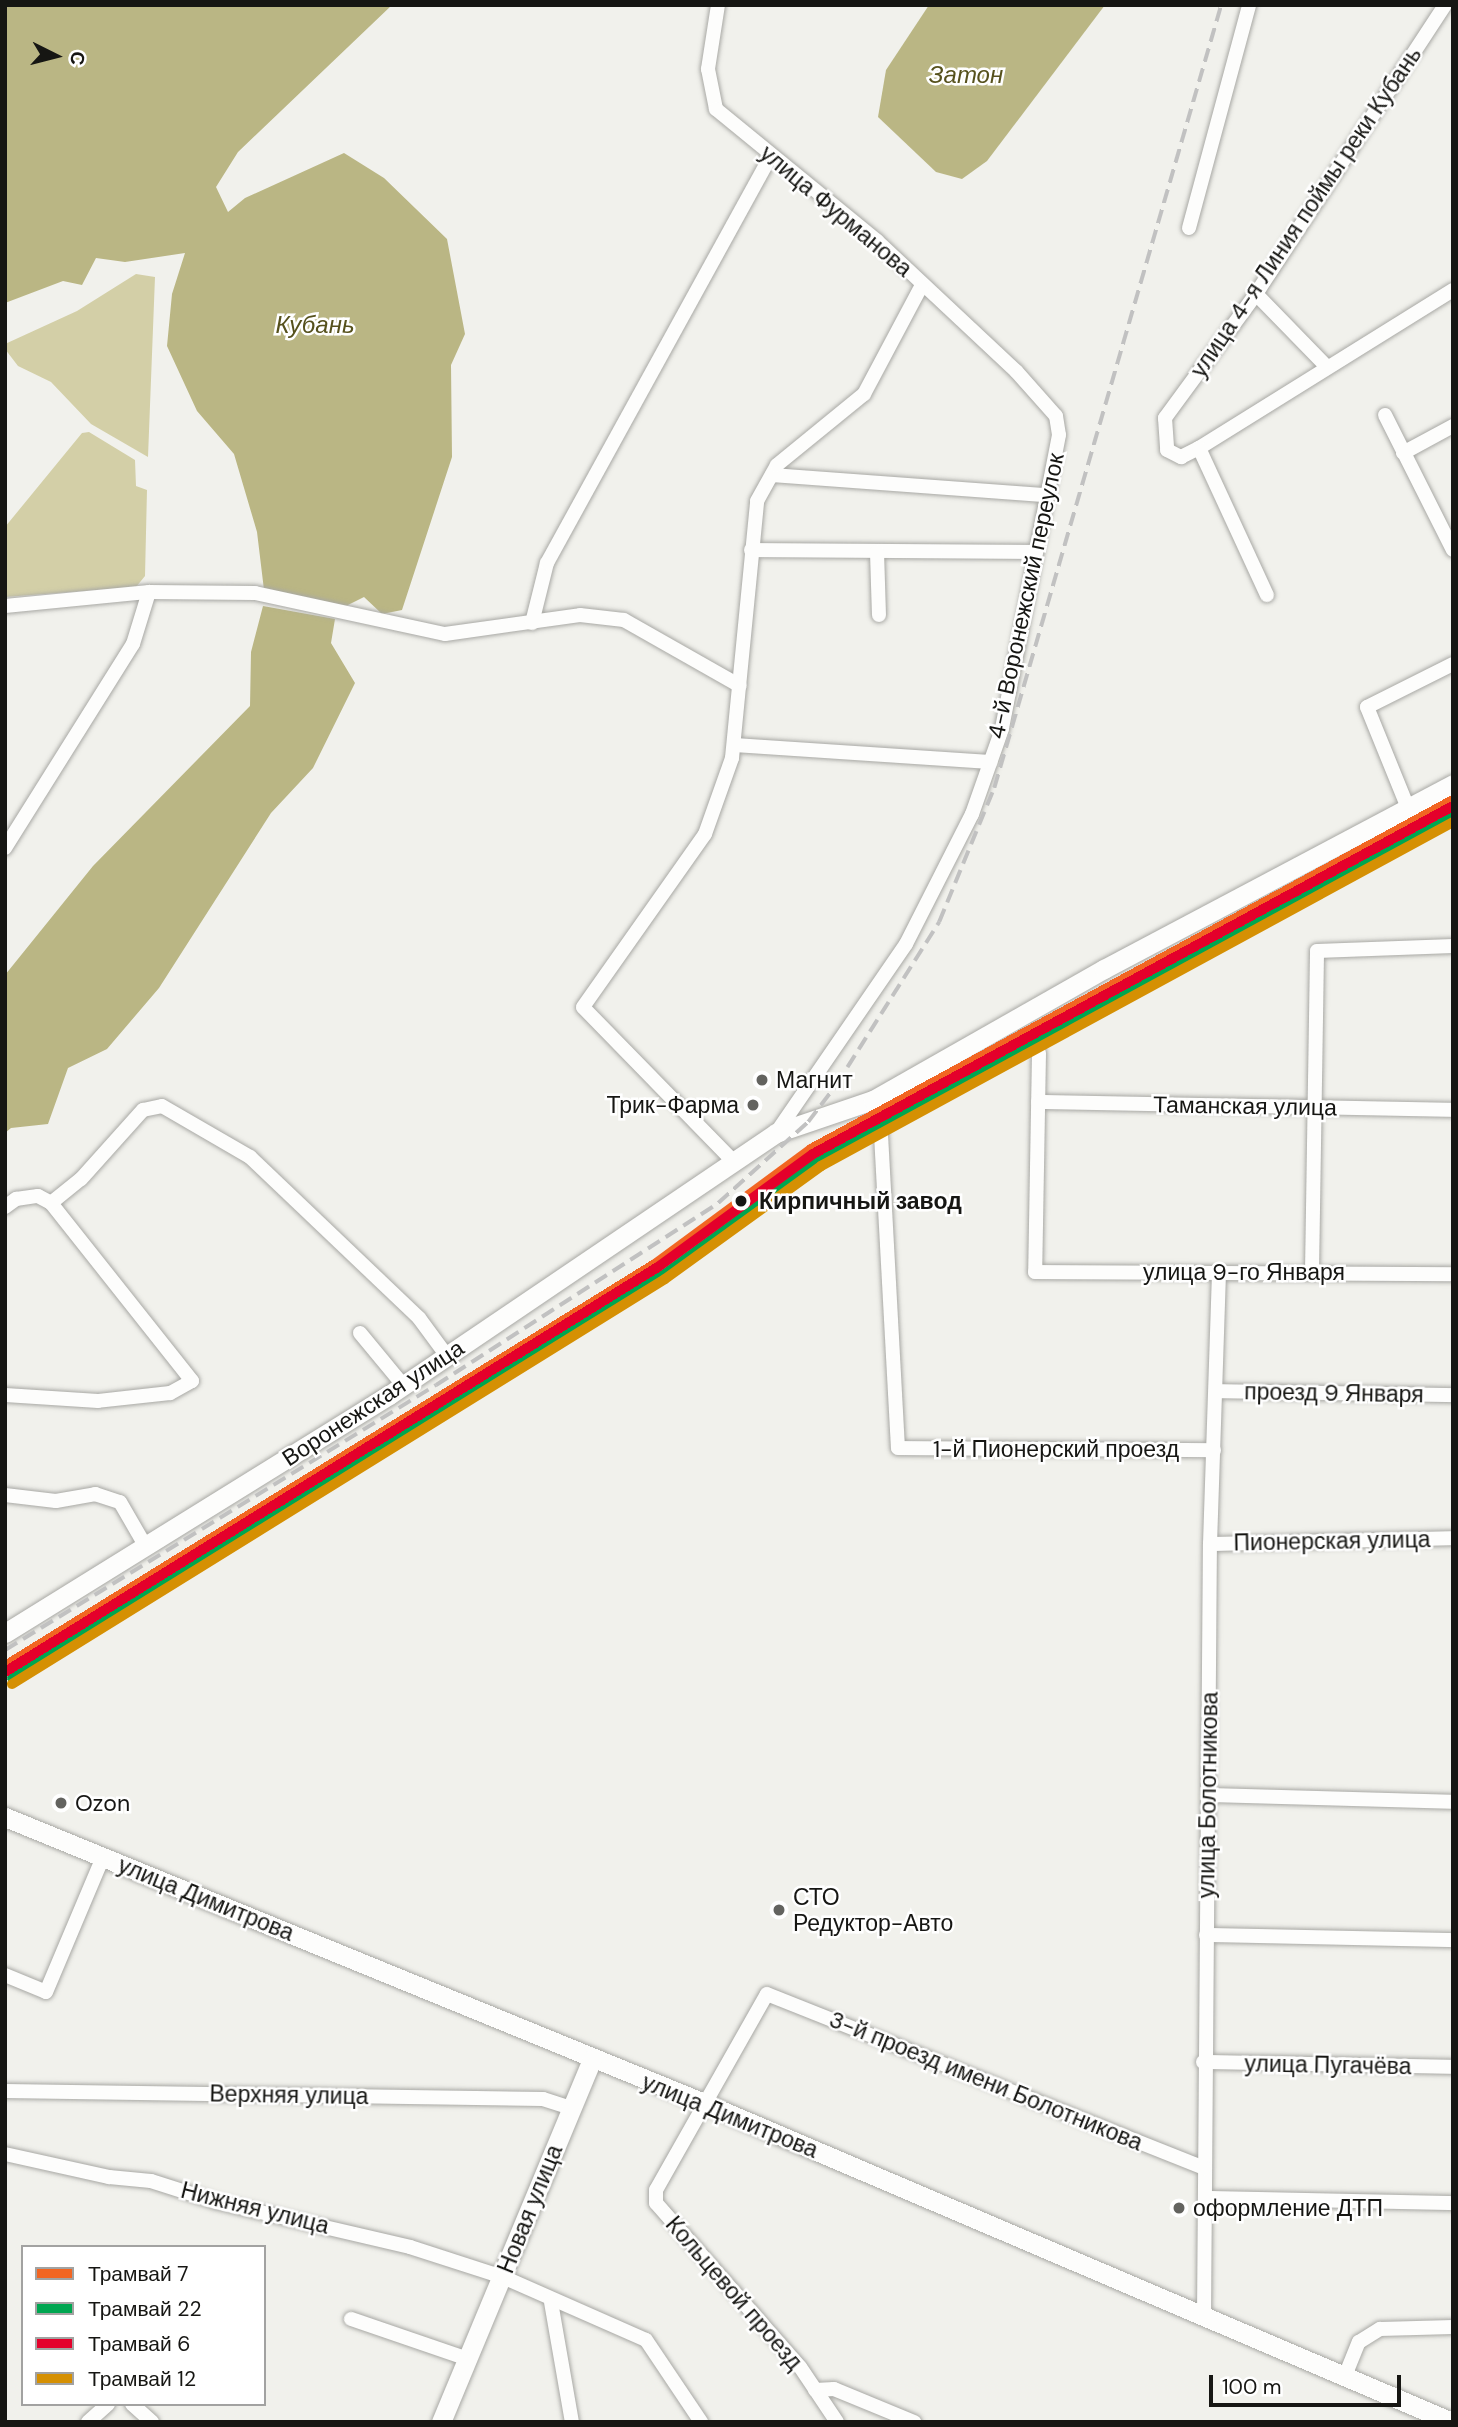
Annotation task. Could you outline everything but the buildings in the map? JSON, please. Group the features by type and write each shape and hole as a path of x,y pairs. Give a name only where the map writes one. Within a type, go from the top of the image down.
{"street":[{"name":"улица Фурманова","path":"718,5 708,69 716,109 877,241 1032,386"},
{"path":"1189,228 1249,5"},
{"name":"улица 4-я Линия поймы реки Кубань","path":"1199,449 1181,457 1167,450 1165,418 1256,294 1445,5"},
{"path":"532,623 547,563 771,156"},
{"path":"734,1162 583,1007 705,834 734,745 757,501 772,475 864,394 922,285"},
{"path":"1267,595 1199,449 1325,366 1453,290"},
{"path":"1256,294 1325,366"},
{"name":"4-й Воронежский переулок","path":"776,1133 925,914 1002,729 1034,552 1059,435 1056,415 1032,386"},
{"path":"1385,415 1453,550"},
{"path":"1403,453 1453,426"},
{"path":"772,475 1046,495"},
{"path":"751,550 1034,552"},
{"path":"877,552 879,615"},
{"path":"5,849 133,644 149,593"},
{"path":"5,606 149,593 255,593 445,634 580,615 624,620 740,686"},
{"path":"1408,808 1367,707 1453,664"},
{"path":"734,745 990,762"},
{"name":"Воронежская улица","path":"5,1633 403,1385 776,1133 873,1100 1104,968 1453,784"},
{"path":"1312,1272 1317,951 1453,946"},
{"path":"1038,1102 1039,1053"},
{"name":"1-й Пионерский проезд","path":"873,1100 880,1116 898,1448 1214,1450"},
{"name":"Таманская улица","path":"1038,1102 1453,1110"},
{"name":"улица 9-го Января","path":"1038,1102 1035,1272 1453,1274"},
{"path":"51,1203 97,1164 143,1110 162,1106 250,1157 419,1318 447,1356"},
{"path":"5,1207 38,1196 51,1203 192,1381 170,1393 98,1401 5,1395"},
{"name":"улица Болотникова","path":"1204,2317 1206,2198 1203,2062 1210,1544 1219,1273"},
{"path":"360,1333 403,1385"},
{"name":"проезд 9 Января","path":"1216,1391 1453,1395"},
{"path":"5,1495 56,1501 95,1494 120,1502 146,1547"},
{"name":"Пионерская улица","path":"1210,1544 1453,1538"},
{"path":"1208,1795 1453,1802"},
{"name":"улица Димитрова","path":"5,1817 704,2103 1345,2376 1422,2416 1452,2422"},
{"path":"5,1975 46,1992 103,1857"},
{"path":"1206,1935 1453,1940"},
{"name":"Кольцевой проезд","path":"767,1994 656,2190 656,2203 815,2390 834,2389 914,2422"},
{"name":"3-й проезд имени Болотникова","path":"767,1994 1205,2168"},
{"name":"Новая улица","path":"441,2422 592,2059"},
{"name":"улица Пугачёва","path":"1203,2062 1453,2067"},
{"name":"Верхняя улица","path":"5,2091 543,2099 571,2108"},
{"name":"Нижняя улица","path":"5,2154 109,2177 151,2181 217,2202 410,2247 503,2277 551,2302 646,2340 701,2422"},
{"path":"1206,2198 1453,2203"},
{"path":"551,2302 572,2422"},
{"path":"351,2319 468,2359"},
{"path":"1345,2376 1359,2342 1380,2329 1453,2328"},
{"path":"815,2390 837,2422"},
{"path":"88,2422 105,2406"},
{"path":"134,2406 152,2422"}],"shaded area":[{"path":"136,274 155,277 148,457 91,424 51,382 18,366 5,349 5,344 77,311"},
{"path":"89,432 135,460 136,486 147,490 145,576 136,587 5,597 5,527 82,433"}],"water":[{"name":"Кубань","path":"5,5 392,5 238,152 216,187 228,212 245,198 344,153 384,178 447,239 465,334 451,365 452,457 402,610 382,614 364,597 346,606 264,590 257,532 234,454 197,411 167,346 172,294 185,253 125,262 96,258 82,285 63,281 5,303"},
{"name":"Затон","path":"929,5 1105,5 987,161 962,179 936,172 878,117 886,70"},
{"path":"263,606 335,619 331,643 355,683 313,768 271,813 159,988 107,1049 68,1068 48,1124 11,1128 5,1133 5,975 93,866 250,706 251,652"}],"railway":[{"path":"5,1650 436,1385 718,1203 808,1122 836,1085 939,922 994,788 1221,5"}],"tram line":[{"name":"7","path":"5,1666 655,1264 811,1149 1453,800"},
{"name":"6","path":"5,1672 658,1267 813,1154 1453,806"},
{"name":"22","path":"12,1678 662,1276 819,1161 1453,816"},
{"name":"12","path":"12,1684 665,1279 821,1166 1453,822"}],"place":[{"name":"Магнит","path":"762,1080"},
{"name":"Трик-Фарма","path":"753,1105"},
{"name":"Кирпичный завод","path":"741,1201"},
{"name":"Ozon","path":"61,1803"},
{"name":"СТО Редуктор-Авто","path":"779,1910"},
{"name":"оформление ДТП","path":"1179,2208"}]}
